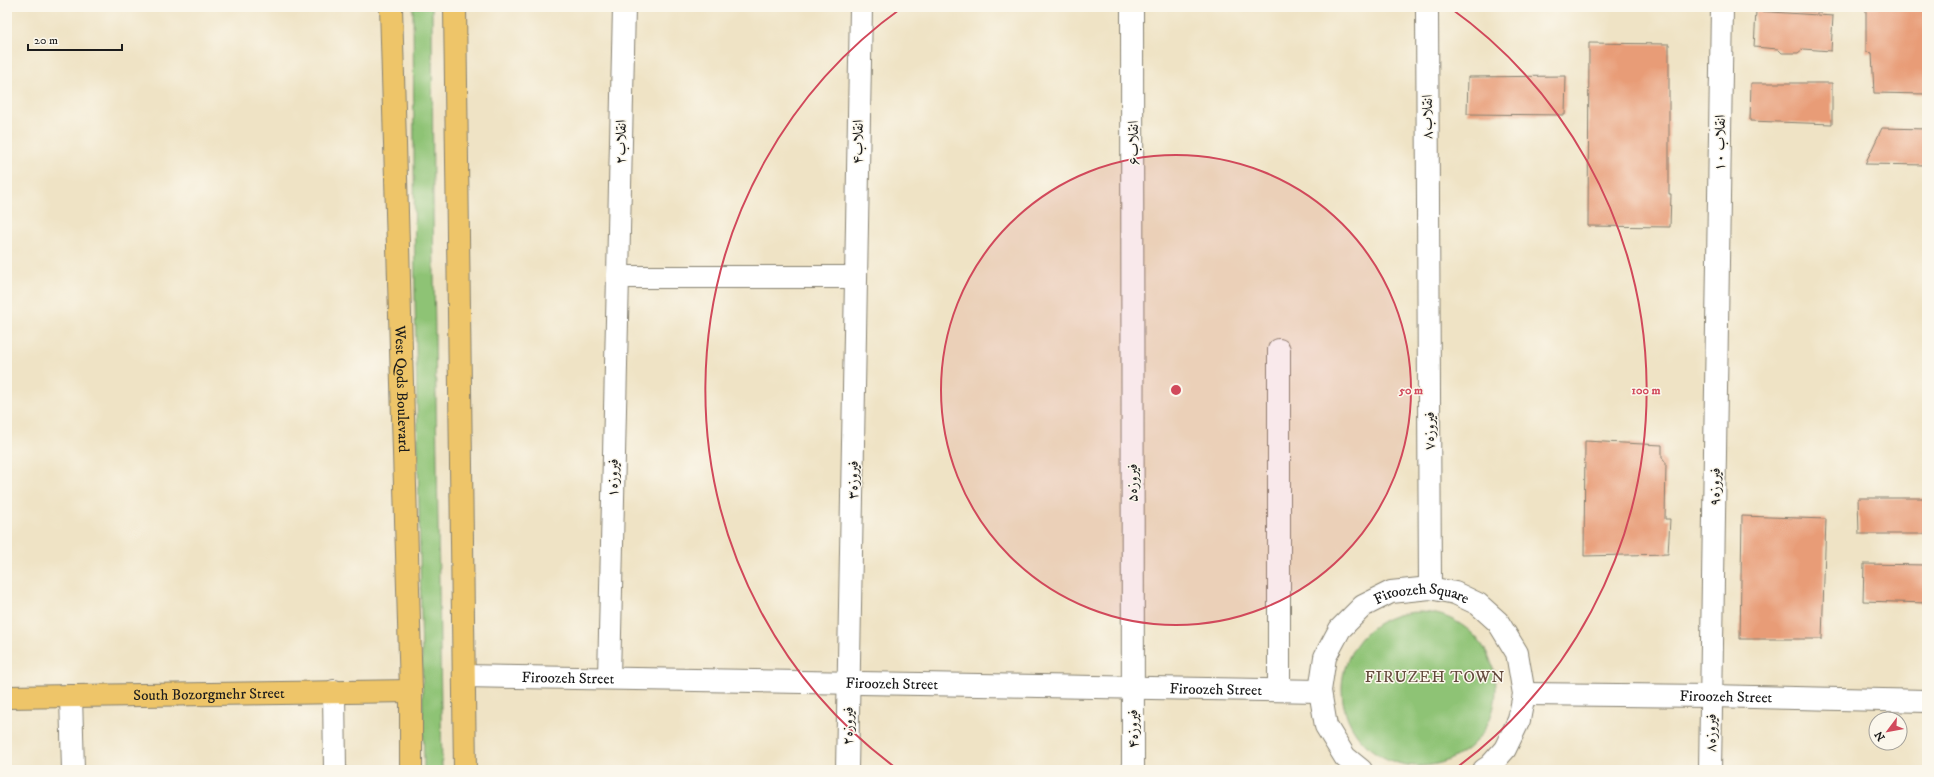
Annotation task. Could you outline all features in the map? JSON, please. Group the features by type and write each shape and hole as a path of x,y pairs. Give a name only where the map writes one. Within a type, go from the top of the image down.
{"main road":[{"name":"West Qods Boulevard","path":"391,7 411,691 411,770"},
{"path":"456,7 465,770"},
{"name":"South Bozorgmehr Street","path":"7,697 411,691"}],"street":[{"name":"انقلاب۲","path":"618,277 624,7"},
{"name":"انقلاب۴","path":"856,277 861,7"},
{"name":"انقلاب۶","path":"1132,7 1133,278"},
{"name":"انقلاب۸","path":"1427,7 1428,227"},
{"name":"انقلاب ۱۰","path":"1718,278 1722,7"},
{"name":"فیروزه۷","path":"1428,227 1430,588"},
{"path":"618,277 856,277"},
{"name":"فیروزه۱","path":"609,678 618,277"},
{"name":"فیروزه۳","path":"849,682 856,277"},
{"name":"فیروزه۵","path":"1132,688 1133,278"},
{"name":"فیروزه۹","path":"1711,696 1718,278"},
{"path":"1279,350 1279,690"},
{"name":"Firoozeh Square","path":"1362,770 1345,757 1326,726 1320,690 1325,657 1340,629 1363,606 1391,592 1430,588 1455,593 1478,604 1498,622 1517,653 1524,694 1519,720 1505,749 1490,766 1484,770"},
{"name":"Firoozeh Street","path":"464,676 1320,690"},
{"name":"فیروزه۲","path":"847,770 849,682"},
{"name":"فیروزه۴","path":"1132,688 1133,770"},
{"path":"334,691 335,770"},
{"name":"Firoozeh Street","path":"1524,694 1711,696 1927,701"},
{"path":"71,696 72,770"},
{"name":"فیروزه۸","path":"1710,770 1711,696"}],"green space":[{"path":"413,7 432,7 433,210 442,770 424,770 415,297"},
{"path":"1411,612 1427,612 1441,615 1455,621 1468,629 1479,640 1493,667 1496,689 1495,704 1487,725 1479,738 1468,749 1441,763 1427,766 1411,766 1397,763 1383,757 1370,749 1359,738 1345,711 1342,697 1342,681 1345,667 1351,653 1359,640 1370,629 1397,615"}],"building":[{"path":"1762,7 1822,7 1821,12 1762,9"},
{"path":"1866,7 1927,7 1927,94 1874,93 1872,53 1866,52"},
{"path":"1756,11 1833,16 1831,51 1803,49 1798,53 1782,53 1778,49 1754,47"},
{"path":"1589,43 1669,44 1670,227 1588,226"},
{"path":"1566,76 1565,115 1467,114 1468,77"},
{"path":"1751,83 1832,83 1832,124 1750,121"},
{"path":"1882,128 1927,129 1927,165 1865,164"},
{"path":"1585,441 1662,445 1662,457 1666,463 1665,519 1670,519 1668,554 1584,556"},
{"path":"1858,498 1927,498 1927,534 1859,534"},
{"path":"1742,516 1826,519 1822,639 1740,639"},
{"path":"1864,564 1927,565 1927,603 1863,601"}],"district":[{"name":"FIRUZEH TOWN","path":"1435,677"}]}
